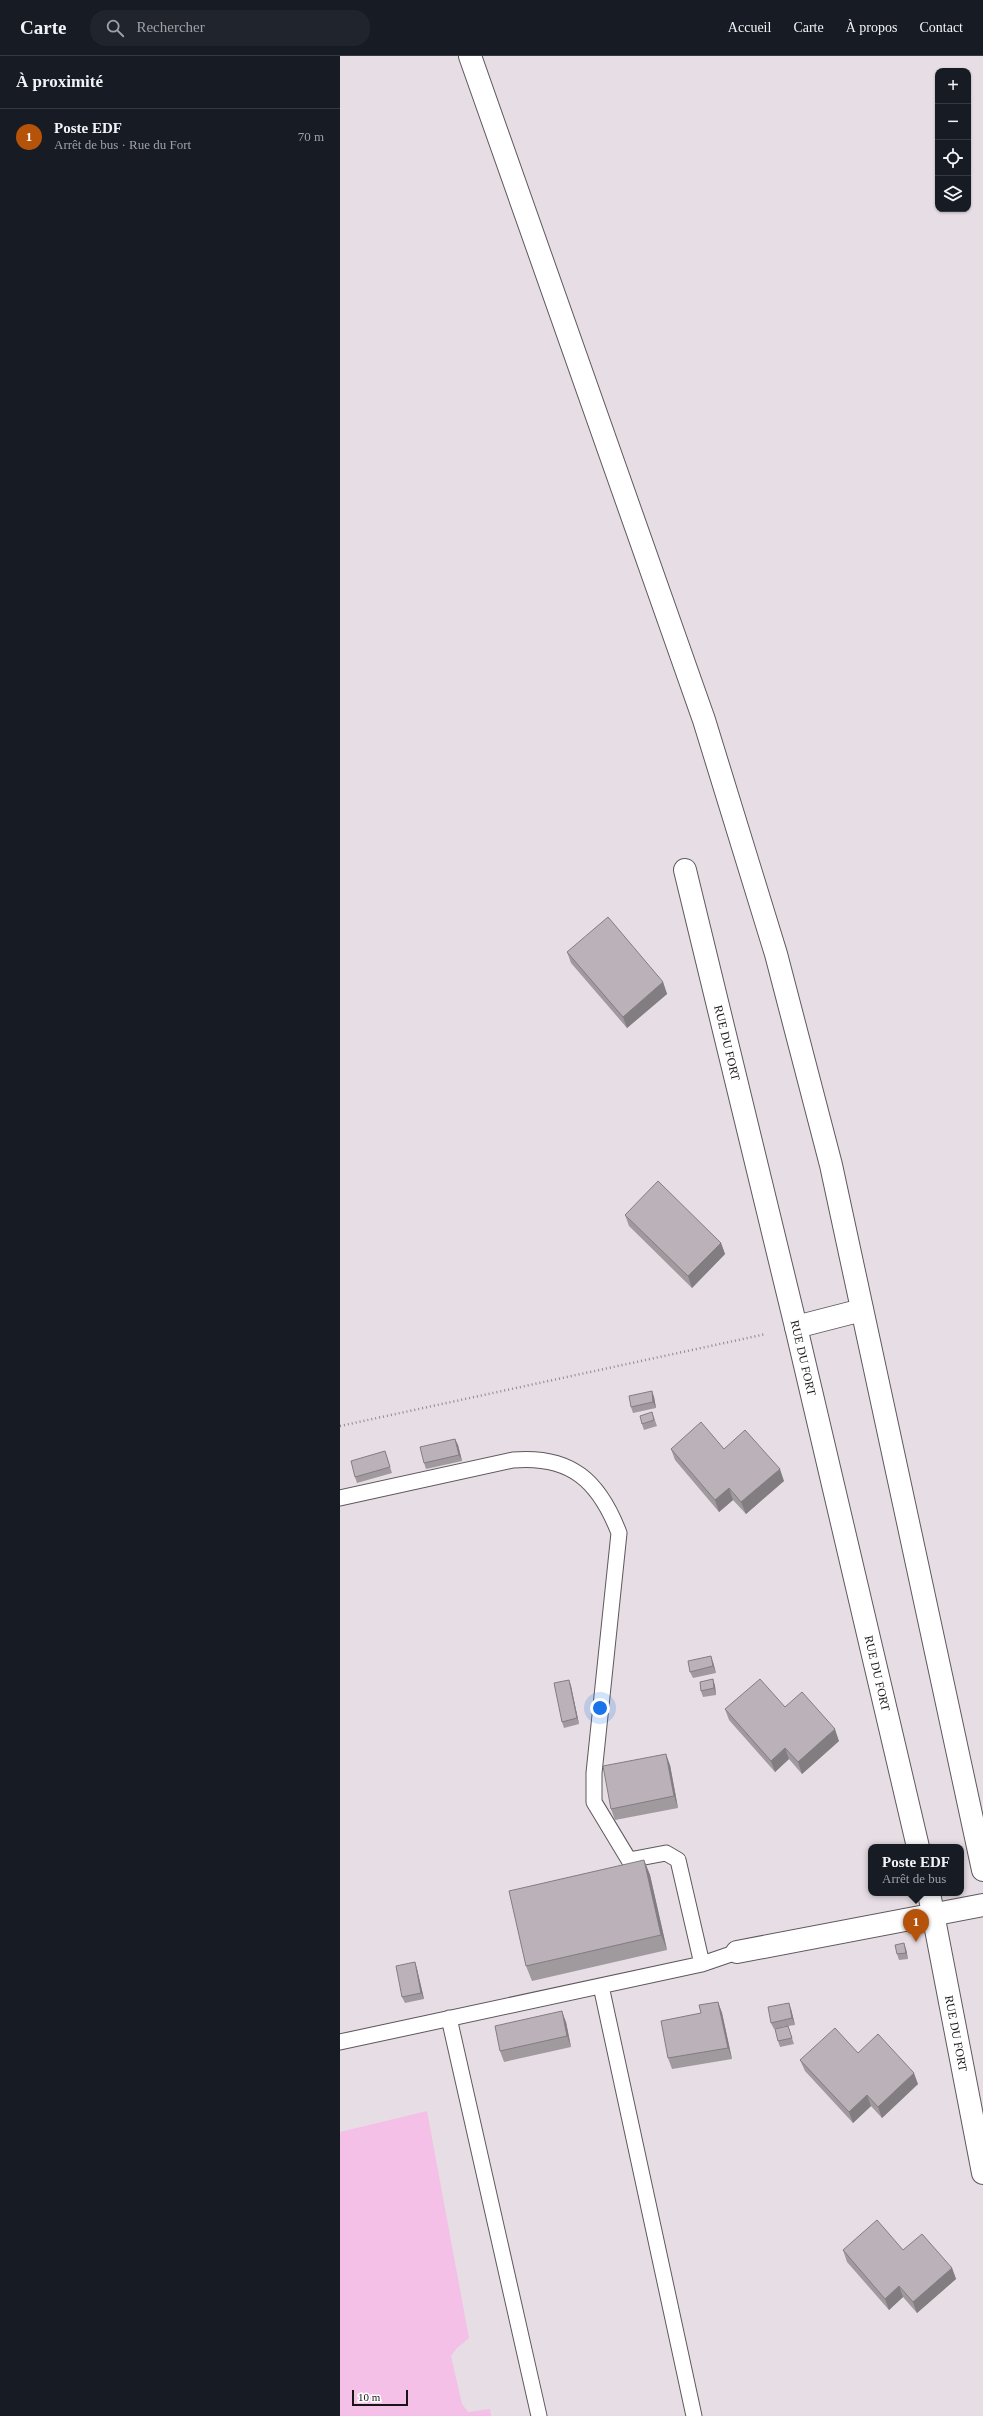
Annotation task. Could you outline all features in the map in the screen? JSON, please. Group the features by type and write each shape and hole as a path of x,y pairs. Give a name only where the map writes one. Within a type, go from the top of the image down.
{"main road":[{"path":"470,56 704,720 751,868 803,1052 831,1165 983,1870"},
{"name":"RUE DU FORT","path":"685,870 796,1327 917,1844"},
{"path":"796,1327 862,1310"},
{"path":"737,1952 931,1903 983,1905"},
{"name":"RUE DU FORT","path":"931,1903 983,2173"}],"lane":[{"path":"340,1498 513,1460 537,1458 562,1465 579,1474 595,1488 610,1509 619,1533 594,1773 594,1802 629,1860 666,1853 678,1860 702,1964"},
{"path":"340,2042 702,1964 737,1952"},
{"path":"601,1986 694,2416"},
{"path":"449,2018 539,2416"}],"path":[{"path":"340,1426 796,1327"}],"shaded area":[{"path":"427,2111 469,2338 457,2348 451,2356 462,2404 468,2412 490,2409 491,2416 340,2416 340,2132"}],"building":[{"path":"608,917 663,982 623,1017 567,952"},
{"path":"658,1181 721,1243 688,1276 625,1215"},
{"path":"652,1391 653,1402 631,1407 629,1396"},
{"path":"652,1412 654,1420 642,1424 640,1416"},
{"path":"701,1422 724,1449 745,1430 780,1469 741,1502 729,1488 715,1500 671,1449"},
{"path":"455,1439 459,1455 424,1463 420,1447"},
{"path":"385,1451 390,1467 355,1477 351,1461"},
{"path":"711,1656 713,1666 690,1672 688,1661"},
{"path":"713,1679 714,1688 701,1691 700,1682"},
{"path":"760,1679 785,1707 802,1692 835,1729 798,1762 785,1748 771,1761 725,1709"},
{"path":"569,1680 577,1718 562,1722 554,1683"},
{"path":"666,1754 674,1796 611,1809 603,1766"},
{"path":"644,1860 661,1935 526,1966 509,1891"},
{"path":"904,1943 906,1953 897,1954 895,1945"},
{"path":"415,1962 421,1993 402,1997 396,1966"},
{"path":"718,2002 728,2048 668,2058 661,2021 701,2013 699,2005"},
{"path":"789,2003 792,2018 771,2023 768,2007"},
{"path":"562,2011 567,2036 500,2051 495,2026"},
{"path":"788,2026 792,2038 778,2041 775,2029"},
{"path":"835,2028 858,2053 878,2034 914,2073 878,2107 867,2095 849,2112 800,2060"},
{"path":"877,2220 903,2250 922,2234 952,2268 913,2302 899,2286 885,2299 843,2250"}],"place":[{"name":"Poste EDF","path":"916,1942"}]}
